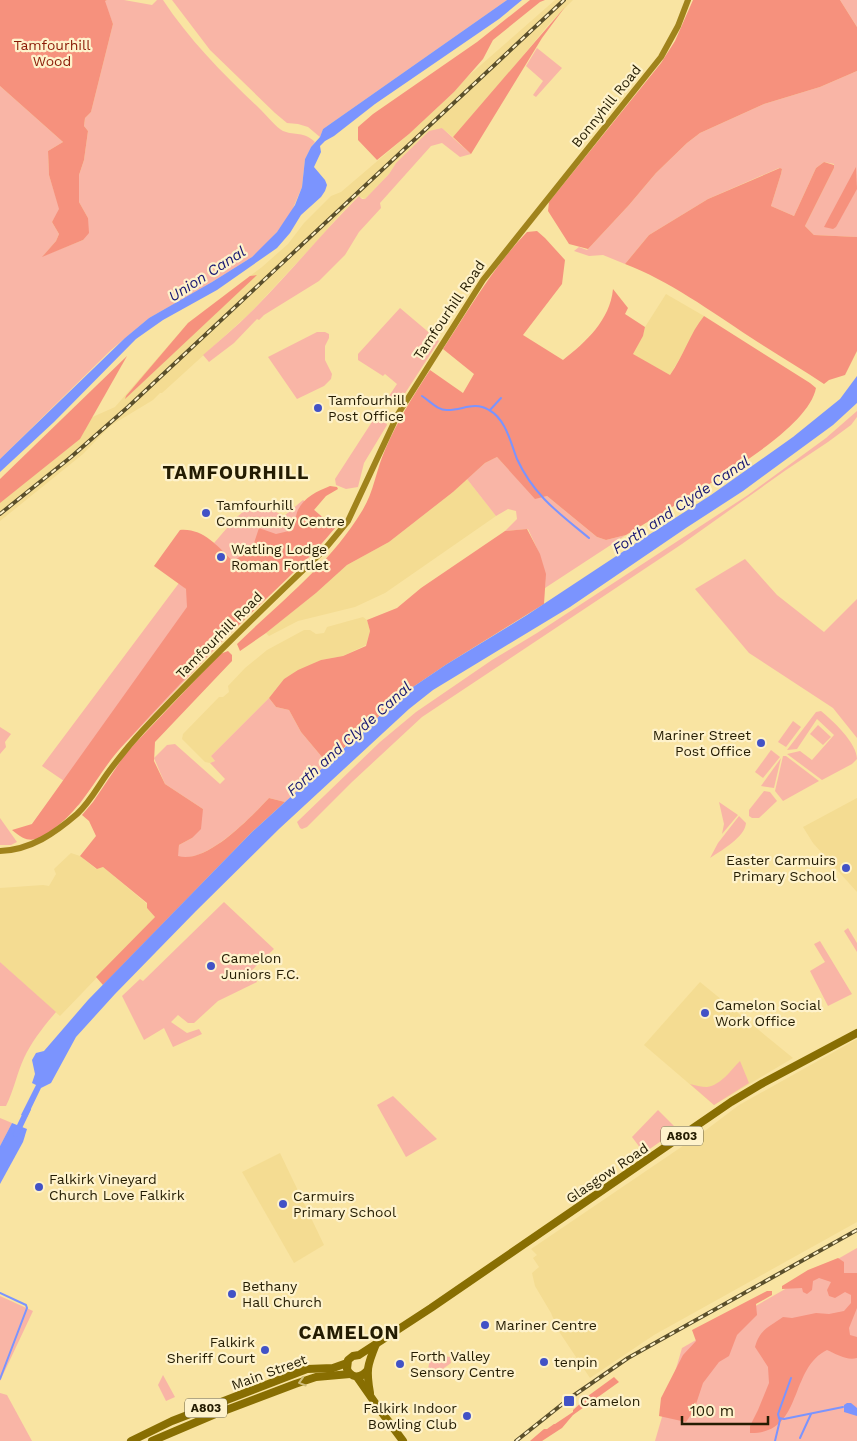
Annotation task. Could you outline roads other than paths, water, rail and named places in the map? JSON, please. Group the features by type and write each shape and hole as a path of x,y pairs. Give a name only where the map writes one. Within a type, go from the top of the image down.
{"main road":[{"name":"Bonnyhill Road","path":"532,220 559,183 661,57 678,26 688,0"},
{"name":"Tamfourhill Road","path":"0,851 25,847 43,840 78,813 90,800 123,752 226,645 336,536 352,512 389,431 419,379 483,280 532,220"},
{"name":"Glasgow Road","path":"359,1355 431,1308 731,1102 857,1033"},
{"path":"354,1375 361,1376 377,1343"},
{"path":"370,1395 365,1358 359,1355 350,1358 347,1363 347,1369 370,1395 403,1441"},
{"name":"Main Street","path":"131,1441 172,1421 306,1369 333,1368 347,1363"},
{"name":"Main Street","path":"152,1441 191,1424 309,1380 354,1375"},
{"name":"Main Street","path":"172,1421 179,1426 191,1424"}],"water":[{"path":"507,0 522,0 499,19 375,104 320,146 321,152 314,167 325,180 327,185 325,191 301,215 290,233 277,248 217,290 163,320 136,339 54,422 0,472 0,459 125,338 149,318 252,257 277,232 295,205 302,187 305,159 311,147 320,137 323,129"},
{"path":"857,376 857,403 833,425 743,491 570,607 433,690 409,709 279,829 115,994 76,1037 51,1083 41,1088 27,1117 21,1115 36,1085 32,1083 35,1074 32,1060 36,1053 44,1051 88,1000 252,832 407,691 711,495 793,437 840,399"},
{"path":"12,1123 27,1129 23,1142 0,1184 0,1146"},
{"path":"851,1403 857,1408 857,1416 844,1412 844,1405"}],"waterway":[{"path":"422,396 444,410 478,406 484,407 495,414 504,426 517,459 531,484 548,503 589,538"},
{"path":"490,410 501,398"},
{"name":"Forth and Clyde Canal","path":"16,1134 28,1109"},
{"path":"0,1293 26,1305 27,1308 0,1379"},
{"path":"779,1418 778,1414 791,1378"},
{"path":"775,1441 779,1418 784,1419 843,1407"},
{"path":"800,1438 811,1414"}],"railway":[{"path":"0,514 71,457 128,407 564,0"},
{"path":"516,1441 570,1398 628,1358 857,1230"}],"place":[{"name":"Tamfourhill Post Office","path":"318,408"},
{"name":"Tamfourhill Community Centre","path":"206,513"},
{"name":"Watling Lodge Roman Fortlet","path":"221,557"},
{"name":"Mariner Street Post Office","path":"761,743"},
{"name":"Easter Carmuirs Primary School","path":"846,868"},
{"name":"Camelon Juniors F.C.","path":"211,966"},
{"name":"Camelon Social Work Office","path":"705,1013"},
{"name":"Falkirk Vineyard Church Love Falkirk","path":"39,1187"},
{"name":"Carmuirs Primary School","path":"283,1204"},
{"name":"Bethany Hall Church","path":"232,1294"},
{"name":"Mariner Centre","path":"485,1325"},
{"name":"Falkirk Sheriff Court","path":"265,1350"},
{"name":"tenpin","path":"544,1362"},
{"name":"Forth Valley Sensory Centre","path":"400,1364"},
{"name":"Camelon","path":"569,1401"},
{"name":"Falkirk Indoor Bowling Club","path":"467,1416"}],"district":[{"name":"TAMFOURHILL","path":"236,472"},
{"name":"CAMELON","path":"349,1332"}],"park label":[{"name":"Tamfourhill Wood","path":"52,54"}],"water label":[{"name":"Union Canal","path":"207,274"}]}
